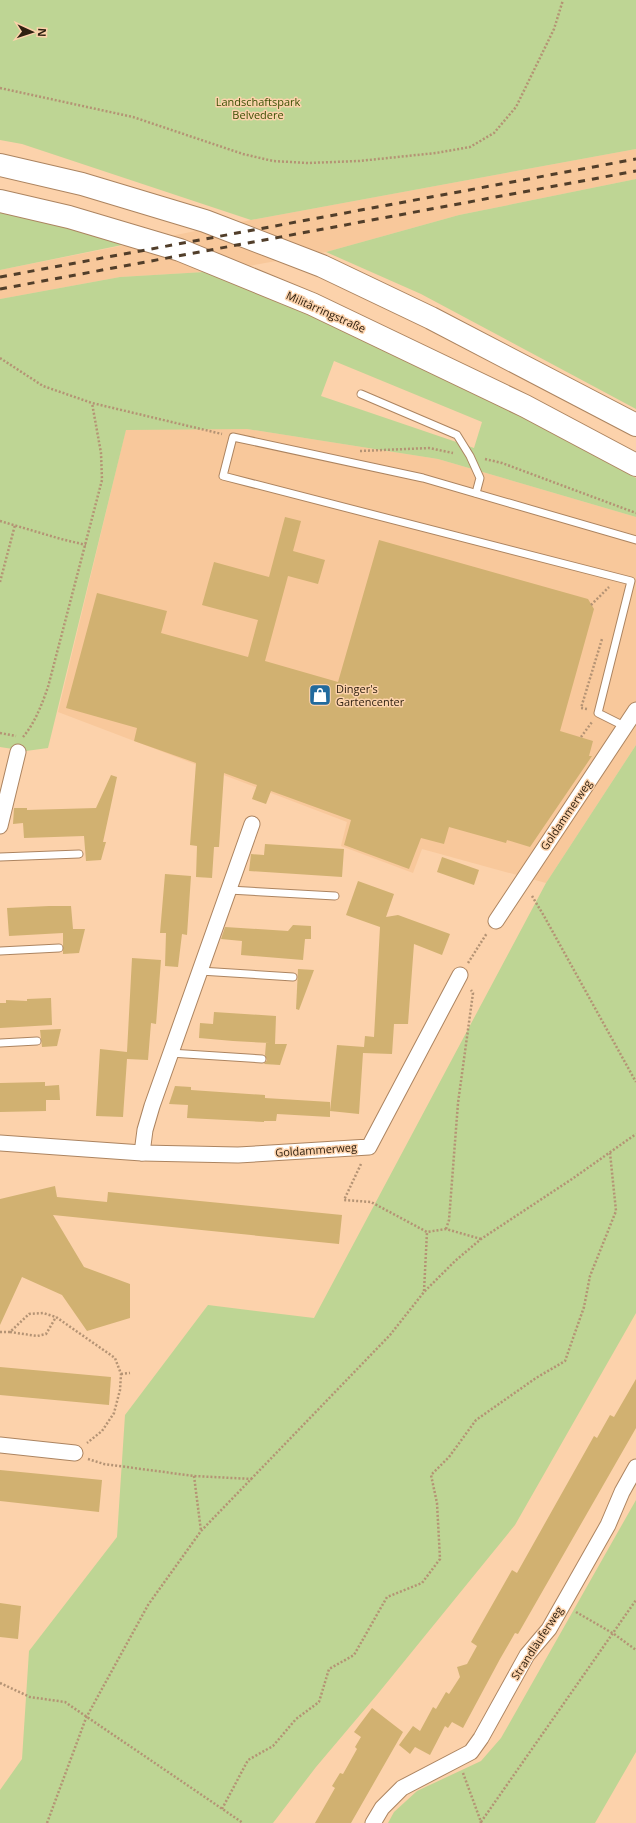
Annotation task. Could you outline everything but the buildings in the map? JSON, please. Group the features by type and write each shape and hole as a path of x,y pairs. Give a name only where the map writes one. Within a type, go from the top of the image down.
{"main road":[{"path":"0,165 82,184 205,221 322,266 431,318 636,424"},
{"name":"Militärringstraße","path":"0,201 69,217 180,250 312,304 525,406 636,465"}],"street":[{"name":"Goldammerweg","path":"496,921 636,710"},
{"path":"0,826 18,752"},
{"path":"142,1153 145,1130 152,1106 252,824"},
{"name":"Goldammerweg","path":"0,1142 142,1153 238,1155 312,1152 369,1147 460,975"},
{"path":"0,1445 75,1454"},
{"name":"Strandläuferweg","path":"373,1823 382,1808 402,1788 471,1752 481,1738 527,1655 549,1629 608,1526 622,1492 636,1467"}],"lane":[{"path":"361,394 457,435 470,456 480,478 476,493"},
{"path":"624,726 598,713 631,581 223,476 233,437 423,478 636,540"},
{"path":"0,857 79,854"},
{"path":"229,890 335,896"},
{"path":"0,951 59,948"},
{"path":"200,971 292,977"},
{"path":"0,1043 37,1041"},
{"path":"170,1053 262,1059"}],"path":[{"path":"0,88 133,117 244,154 273,161 308,163 358,161 436,153 470,147 494,133 516,107 554,29 563,0"},
{"path":"0,358 43,386 92,403 233,437"},
{"path":"18,752 23,736 28,731 40,709 48,687 102,480 101,453 92,403"},
{"path":"357,451 429,448 470,456 502,464 636,513"},
{"path":"0,521 86,544"},
{"path":"0,582 15,525"},
{"path":"591,605 611,586"},
{"path":"581,738 598,713 582,708 604,634"},
{"path":"0,733 23,736"},
{"path":"522,881 544,916 636,1082"},
{"path":"446,1229 449,1220 458,1104 473,993 460,975 496,921"},
{"path":"47,1823 86,1718 148,1605 201,1531 252,1480 390,1335 424,1292 455,1261 481,1239 636,1134"},
{"path":"369,1147 344,1200 371,1202 428,1232 446,1229 481,1239"},
{"path":"222,1809 248,1760 273,1746 296,1718 319,1702 329,1669 354,1655 386,1597 422,1583 440,1559 436,1503 431,1475 448,1457 476,1420 536,1378 565,1361 584,1307 590,1276 616,1211 610,1153"},
{"path":"424,1292 428,1232"},
{"path":"10,1332 29,1314 43,1313 56,1317 116,1358 121,1374 120,1390 114,1413 102,1431 75,1454"},
{"path":"0,1332 37,1336 46,1334 56,1317"},
{"path":"121,1374 130,1373"},
{"path":"75,1454 104,1464 194,1476 252,1480"},
{"path":"194,1476 201,1531"},
{"path":"480,1822 614,1634 636,1600"},
{"path":"562,1605 614,1634 636,1650"},
{"path":"0,1683 30,1697 65,1702 86,1718 242,1823"},
{"path":"458,1759 480,1822"}],"shaded area":[{"path":"636,149 636,179 459,215 326,252 221,271 120,277 0,299 0,270 251,220"},
{"path":"126,429 247,429 438,459 636,517 636,745 546,883 422,849 413,873 341,846 347,822 58,712"}],"green space":[{"name":"Landschaftspark Belvedere","path":"0,0 636,0 636,149 251,220 22,144 0,140"},
{"path":"636,179 636,409 421,294 326,252 459,215"},
{"path":"0,211 35,218 127,244 0,270"},
{"path":"221,271 512,411 636,478 636,517 438,459 247,429 126,430 48,748 26,751 0,747 0,299 120,277","holes":["334,361 482,422 474,448 321,396"]},
{"path":"636,745 636,1313 515,1525 376,1696 316,1767 273,1823 0,1823 0,1790 22,1759 29,1651 117,1537 125,1415 208,1305 314,1318 546,883"},
{"path":"636,1500 636,1752 595,1823 388,1823 394,1812 417,1791 481,1761 501,1738"}],"railway":[{"path":"0,277 636,159"},
{"path":"0,289 636,171"}],"place":[{"name":"Dinger's Gartencenter","path":"320,695"}]}
